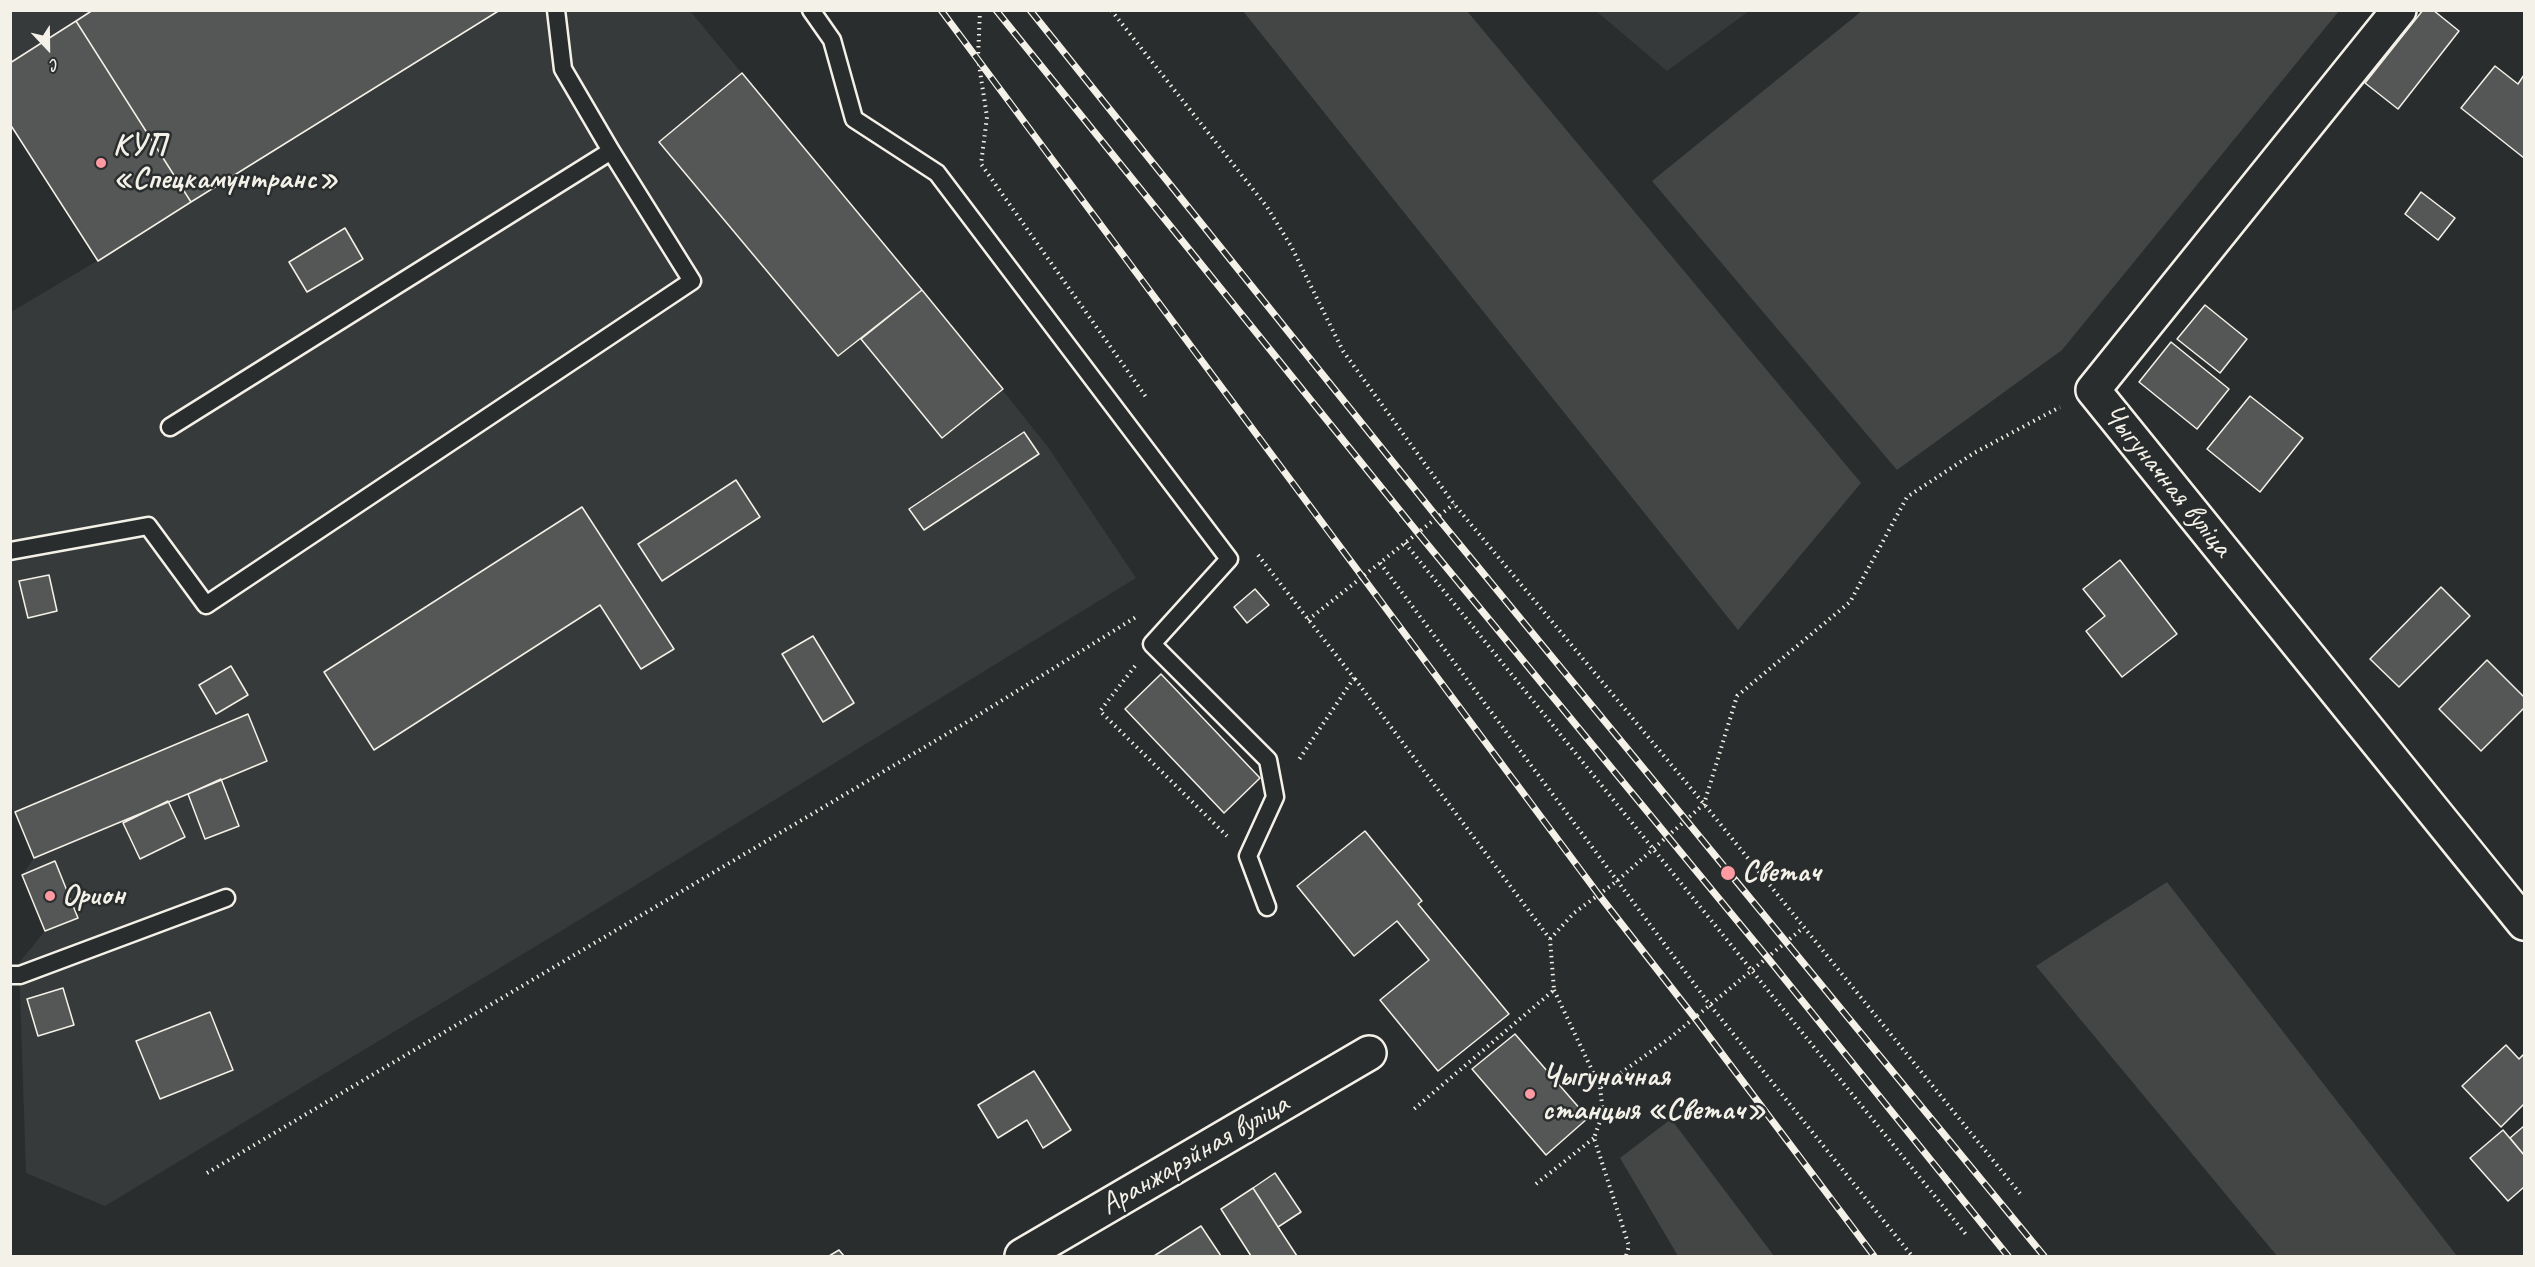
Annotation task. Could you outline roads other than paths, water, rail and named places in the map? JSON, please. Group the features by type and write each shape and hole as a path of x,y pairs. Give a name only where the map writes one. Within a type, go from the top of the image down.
{"street":[{"name":"Чыгуначная вуліца","path":"2399,10 2093,390 2524,923"},
{"name":"Аранжарэйная вуліца","path":"1022,1257 1369,1053"}],"lane":[{"path":"10,551 148,526 206,605 693,281 611,151 563,69 556,10"},
{"path":"811,10 832,40 854,119 937,173 1229,559 1152,644 1268,760 1275,797 1248,856 1267,907"},
{"path":"170,427 611,151"},
{"path":"10,975 20,975 226,898"}],"railway":[{"path":"941,10 1599,895 1695,1018 1874,1256"},
{"path":"996,10 1418,533 1767,957 2008,1256"},
{"path":"1030,10 1437,517 2044,1256"}],"place":[{"name":"КУП «Спецкамунтранс»","path":"101,163"},
{"name":"Светач","path":"1728,873"},
{"name":"Орион","path":"50,896"},
{"name":"Чыгуначная станцыя «Светач»","path":"1530,1094"}]}
